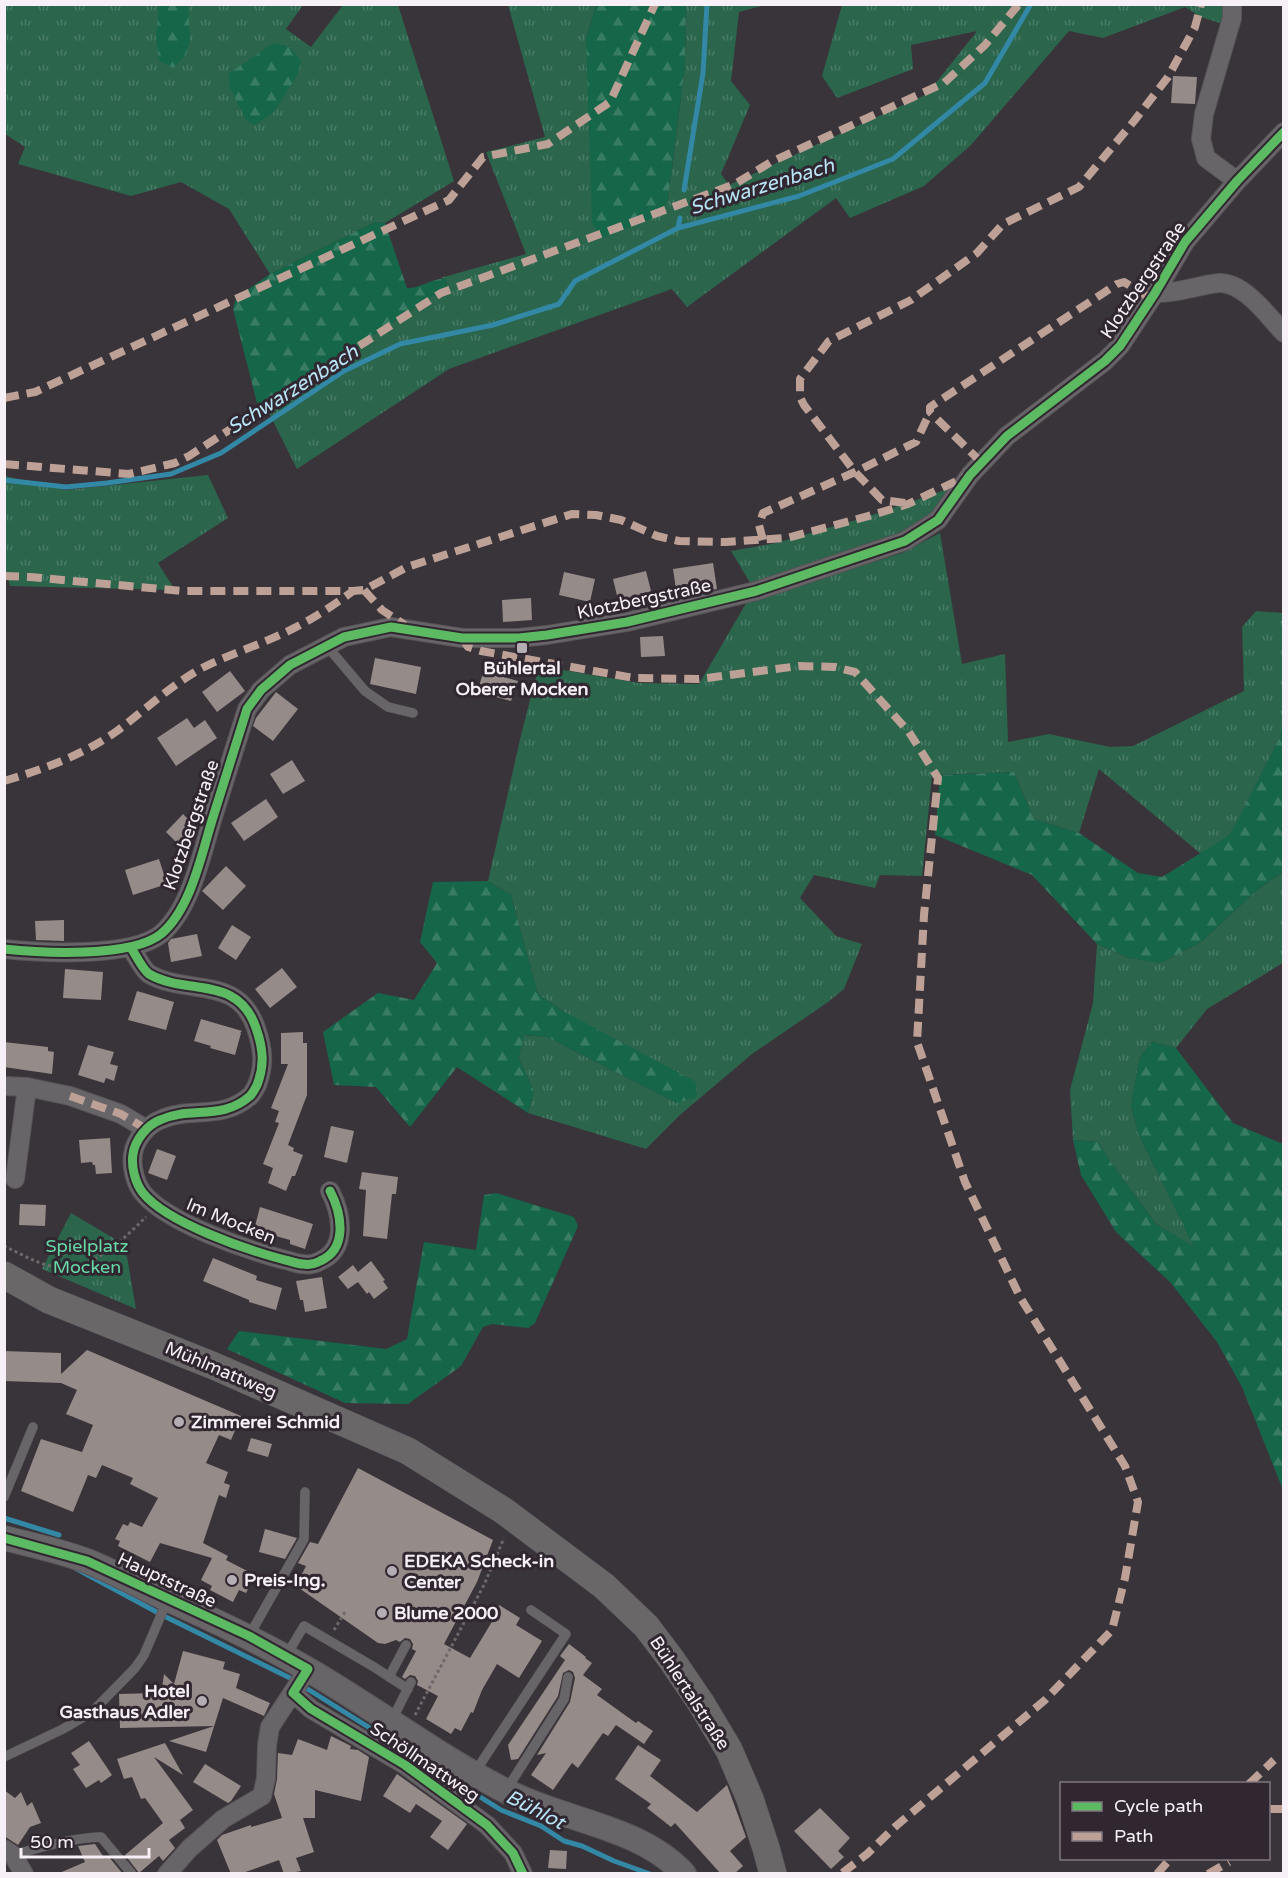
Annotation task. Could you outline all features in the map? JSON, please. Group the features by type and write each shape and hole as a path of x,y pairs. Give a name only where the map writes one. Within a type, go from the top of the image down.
{"main road":[{"name":"Mühlmattweg","path":"4,1275 49,1300 214,1366 408,1450 515,1519 612,1594"},
{"name":"Bühlertalstraße","path":"612,1594 646,1626 671,1659 729,1750 750,1799 773,1874"}],"street":[{"path":"1232,4 1232,18 1204,114 1201,139 1206,158 1237,181"},
{"name":"Klotzbergstraße","path":"4,950 101,952 131,948 160,934 178,913 193,882 246,709 261,690 290,665 326,645 344,637 391,627 462,638 519,638 627,622 756,591 905,541 938,520 970,475 1007,436 1105,361 1120,346 1185,242 1237,181 1284,132"},
{"path":"1155,293 1171,294 1219,284 1236,286 1284,333"},
{"path":"4,1086 27,1087 70,1096 122,1114 146,1129 159,1120 173,1115 210,1113 235,1107 252,1095 261,1074 263,1058 256,1026 242,1004 228,993 172,982 147,973 131,948"},
{"path":"15,1179 27,1087"},
{"name":"Im Mocken","path":"146,1129 135,1145 133,1155 136,1180 143,1193 157,1205 198,1230 275,1257 302,1264 315,1264 329,1257 338,1245 341,1224 338,1205 330,1191"},
{"name":"Hauptstraße","path":"4,1538 87,1561 166,1603 249,1636 285,1657 301,1680 399,1727 506,1791 535,1805 561,1812 634,1839 658,1852 684,1874"},
{"path":"167,1874 189,1849 223,1819 262,1796 266,1778 270,1727 301,1680"},
{"name":"Schöllmattweg","path":"301,1680 311,1709 405,1765 487,1825 513,1853 523,1874"},
{"path":"9,1852 24,1874"}],"lane":[{"path":"326,645 365,690 388,707 413,713"},
{"path":"4,1497 33,1427"},
{"path":"249,1636 304,1539 305,1492"},
{"path":"4,1757 63,1729 92,1712 135,1668 144,1655 166,1603"},
{"path":"474,1772 566,1634 531,1610"},
{"path":"285,1657 304,1626 389,1677 409,1686 399,1727"},
{"path":"389,1677 406,1645"},
{"path":"506,1791 564,1699 568,1677"},
{"path":"9,1852 101,1837 132,1874"}],"path":[{"path":"4,1246 49,1266 68,1268 81,1266 117,1244 157,1205"},
{"path":"399,1727 484,1585 501,1543 515,1519"},
{"path":"328,1640 345,1612"}],"green space":[{"path":"4,5 303,5 286,29 311,47 343,5 398,5 454,181 385,223 375,222 270,274 229,209 181,182 131,196 18,164 25,147 5,134"},
{"path":"159,5 188,5 190,41 186,55 173,68 159,61 156,36"},
{"path":"508,5 596,5 586,38 668,200 685,65 686,5 765,5 739,12 731,81 750,105 721,174 729,185 927,94 977,31 911,45 913,69 837,98 822,76 842,5 1227,5 1226,25 1201,17 1185,7 1103,38 1069,31 971,145 924,186 850,218 836,198 687,307 672,289 449,369 297,469 265,405 447,287 446,279 440,278 526,254 486,152 545,137"},
{"path":"596,5 686,5 685,65 668,200 658,216 603,238 592,224 586,38"},
{"path":"274,43 288,46 301,60 298,74 274,112 255,125 246,120 230,88 228,74"},
{"path":"375,222 385,223 407,288 441,279 446,279 447,287 265,405 257,403 233,309 236,298 270,274"},
{"path":"208,475 228,518 158,563 175,590 10,586 4,564 5,476 66,490"},
{"path":"954,487 927,520 903,534 752,586 731,551 776,543 866,517"},
{"path":"940,533 962,664 1005,654 1008,742 1049,734 1110,747 1133,746 1244,691 1242,627 1256,611 1283,613 1284,719 1280,737 1237,823 1228,836 1201,854 1099,769 1079,833 1034,819 1014,772 932,775 922,876 880,875 875,888 814,875 800,898 836,936 862,944 844,989 752,1054 680,1115 646,1149 528,1113 534,1091 519,1058 523,1035 547,1037 677,1103 563,1011 538,994 511,895 488,881 539,666 639,683 699,684 748,600 902,553"},
{"path":"1283,719 1283,872 1257,890 1201,942 1161,963 1129,958 1097,944 1032,875 935,835 940,775 1014,772 1034,819 1079,833 1138,873 1162,877 1228,836 1280,737"},
{"path":"1283,872 1283,963 1207,1009 1176,1048 1152,1042 1140,1057 1131,1105 1138,1133 1195,1248 1156,1224 1098,1142 1073,1140 1070,1090 1093,1003 1097,944 1129,958 1161,963 1201,942 1257,890"},
{"path":"488,881 511,895 538,994 563,1011 696,1082 697,1097 677,1103 547,1037 524,1035 519,1058 534,1091 528,1113 457,1067 410,1127 376,1087 334,1085 323,1032 378,993 414,1000 437,963 420,942 433,882"},
{"path":"1152,1042 1176,1048 1233,1123 1283,1144 1283,1490 1242,1387 1217,1342 1170,1282 1116,1232 1081,1175 1073,1140 1098,1142 1156,1224 1194,1247 1138,1133 1131,1105 1140,1057"},
{"path":"496,1193 574,1217 578,1226 535,1323 528,1328 492,1324 483,1327 461,1366 408,1404 345,1403 227,1349 239,1331 386,1349 407,1339 424,1242 476,1250 484,1195"},
{"name":"Spielplatz Mocken","path":"71,1213 125,1245 136,1309 42,1269"}],"building":[{"path":"1173,76 1197,77 1195,104 1171,103"},
{"path":"713,563 717,589 677,596 673,569"},
{"path":"646,571 653,599 620,608 613,579"},
{"path":"564,572 595,579 590,602 559,595"},
{"path":"531,598 532,620 503,622 502,600"},
{"path":"663,636 665,656 641,657 640,637"},
{"path":"375,658 421,667 416,694 370,684"},
{"path":"487,661 503,667 500,676 518,681 511,701 477,692"},
{"path":"230,671 245,691 217,712 202,692"},
{"path":"276,692 298,709 273,741 253,726 256,718"},
{"path":"187,718 194,728 205,720 217,738 176,766 157,738"},
{"path":"292,760 305,781 283,794 270,774"},
{"path":"266,799 278,817 244,841 231,823"},
{"path":"183,814 198,829 182,848 166,832"},
{"path":"159,859 167,884 133,895 125,870"},
{"path":"226,866 246,886 223,910 202,891"},
{"path":"64,920 64,941 36,940 35,921"},
{"path":"232,925 251,937 236,960 218,948"},
{"path":"197,934 202,956 171,962 168,943 171,939"},
{"path":"282,968 297,987 270,1008 255,989"},
{"path":"65,969 103,972 101,1000 63,998"},
{"path":"137,991 174,1002 166,1030 128,1020"},
{"path":"201,1019 242,1031 235,1055 194,1041"},
{"path":"303,1032 303,1043 307,1043 307,1095 288,1145 294,1148 293,1151 303,1155 286,1191 268,1183 273,1168 263,1164 279,1123 275,1122 279,1111 271,1108 288,1064 281,1064 281,1033"},
{"path":"4,1042 48,1047 48,1051 54,1052 52,1074 4,1067"},
{"path":"88,1045 114,1052 110,1064 118,1066 114,1081 106,1078 104,1083 78,1075"},
{"path":"331,1126 354,1131 347,1163 324,1157"},
{"path":"110,1138 112,1173 96,1174 95,1165 92,1162 81,1163 79,1140"},
{"path":"157,1149 176,1156 167,1180 148,1173"},
{"path":"362,1172 398,1177 396,1194 392,1194 387,1239 363,1236 366,1190 359,1189"},
{"path":"20,1204 46,1205 45,1226 19,1225"},
{"path":"260,1207 313,1224 305,1249 290,1244 290,1240 254,1230"},
{"path":"213,1258 257,1276 256,1280 282,1288 276,1310 249,1302 249,1300 203,1281"},
{"path":"371,1261 388,1288 374,1299 358,1282 348,1289 338,1277 353,1265 358,1272"},
{"path":"322,1277 327,1308 305,1312 296,1281"},
{"path":"87,1350 241,1416 231,1440 219,1435 206,1463 228,1472 224,1483 230,1485 226,1498 219,1495 203,1543 228,1556 226,1560 255,1575 246,1593 239,1590 233,1602 210,1590 212,1586 201,1580 212,1558 160,1543 150,1562 118,1546 120,1541 115,1539 123,1524 128,1526 130,1522 142,1527 158,1498 130,1484 133,1478 102,1465 96,1478 88,1475 73,1512 21,1491 41,1439 82,1452 93,1425 66,1414 77,1390 61,1383 4,1381 4,1351 61,1353 61,1374"},
{"path":"251,1438 272,1444 268,1457 247,1451"},
{"name":"EDEKA Scheck-in Center","path":"358,1468 493,1540 477,1582 444,1644 470,1658 493,1620 490,1619 499,1605 520,1618 516,1625 542,1641 519,1678 497,1664 482,1690 473,1713 471,1712 461,1731 455,1728 451,1734 426,1719 438,1696 417,1685 418,1681 415,1676 410,1675 405,1679 402,1677 416,1651 412,1649 413,1644 410,1639 405,1638 400,1642 396,1640 385,1644 378,1643 296,1586 306,1566 298,1563 310,1542 318,1544"},
{"path":"265,1529 297,1538 285,1559 259,1552"},
{"path":"569,1644 592,1663 583,1675 602,1689 597,1695 636,1723 638,1721 653,1731 644,1744 616,1725 608,1736 603,1733 578,1768 572,1763 553,1790 531,1775 546,1753 537,1755 570,1702 575,1678 573,1672 569,1670 563,1673 558,1696 518,1759 511,1760 508,1745 565,1660 560,1656"},
{"name":"Hotel Gasthaus Adler","path":"183,1651 225,1662 223,1669 240,1674 236,1688 270,1703 264,1716 223,1698 206,1752 169,1741 214,1726 120,1728 119,1694 155,1693 155,1689 162,1688 164,1674 174,1684"},
{"path":"331,1736 351,1746 350,1749 358,1750 369,1757 361,1801 315,1790 315,1818 303,1818 314,1852 296,1858 301,1871 284,1874 279,1860 240,1874 231,1874 217,1840 222,1835 251,1825 251,1827 282,1818 274,1794 278,1753 292,1755 298,1739 327,1750"},
{"path":"89,1741 112,1775 101,1783 99,1780 86,1788 73,1769 80,1765 71,1753"},
{"path":"165,1743 183,1775 154,1757 193,1810 180,1820 185,1828 169,1840 175,1848 163,1861 159,1856 139,1873 125,1855 163,1823 145,1798 141,1799 132,1777 124,1779 117,1759"},
{"path":"638,1745 661,1760 650,1776 697,1812 727,1785 746,1837 730,1851 743,1866 734,1874 721,1874 675,1823 671,1827 647,1808 651,1804 615,1779"},
{"path":"205,1764 241,1786 228,1803 193,1782"},
{"path":"397,1774 467,1824 448,1850 430,1837 442,1821 416,1804 410,1813 383,1796"},
{"path":"4,1790 15,1798 21,1792 27,1806 32,1802 41,1823 30,1827 18,1845 4,1836"},
{"path":"820,1808 850,1838 838,1851 844,1857 831,1869 794,1831"},
{"path":"95,1844 105,1859 109,1857 123,1874 57,1874 85,1862 78,1846"},
{"path":"550,1850 567,1851 566,1869 548,1868"}],"waterway":[{"name":"Schwarzenbach","path":"684,190 703,73 707,4"},
{"name":"Schwarzenbach","path":"680,218 678,228 799,196 893,159 985,83 1031,4"},
{"name":"Schwarzenbach","path":"4,480 66,487 171,474 221,453 344,371 400,344 493,325 559,304 575,281 678,228"},
{"name":"Bühlot","path":"4,1518 59,1535"},
{"name":"Bühlot","path":"75,1568 164,1616 290,1678 501,1810 541,1826 564,1841 650,1874"}],"marked path":[{"path":"4,398 35,392 449,200 483,157 548,144 610,102 655,4"},
{"path":"4,464 129,474 175,463 441,293 735,184 771,162 944,83 985,45 1019,4"},
{"path":"905,503 882,500 855,472 804,405 800,397 800,379 829,341 911,300 977,253 1003,224 1079,187 1168,77 1195,27 1201,4"},
{"path":"981,462 930,412 930,407 1117,284 1124,282 1151,299"},
{"path":"763,540 759,525 763,513 916,442 930,412"},
{"path":"4,576 183,591 364,590 407,567 572,514 596,515 621,520 657,536 679,541 726,542 787,538 908,504 967,476"},
{"path":"364,590 382,610 405,625"},
{"path":"4,781 48,766 104,740 169,690 202,668 292,629 353,591"},
{"path":"462,638 468,647 481,651 634,678 699,679 799,666 835,667 855,672 909,732 938,778 924,915 917,1042 965,1182 1020,1297 1125,1466 1138,1502 1125,1578 1112,1630 1045,1700 841,1874"},
{"path":"70,1096 121,1114 146,1129"},
{"path":"1251,1782 1274,1760"},
{"path":"1270,1809 1284,1809"},
{"path":"1157,1874 1169,1860"},
{"path":"1208,1874 1229,1862"}],"cycle path":[{"path":"4,949 40,952 108,950 147,942 161,934 181,909 195,878 247,709 261,690 290,665 344,637 391,627 462,638 519,638 627,622 756,591 905,541 938,520 970,475 1007,436 1105,361 1120,346 1185,242 1237,181 1284,132"},
{"path":"131,948 149,974 179,984 224,993 237,1000 248,1011 256,1028 262,1056 257,1085 250,1096 239,1104 217,1111 171,1116 155,1122 142,1134 134,1149 133,1169 143,1193 154,1204 188,1225 269,1255 307,1264 316,1263 329,1255 339,1240 339,1220 330,1191"},
{"path":"4,1538 87,1561 249,1636 308,1669 293,1693 311,1709 405,1765 487,1825 513,1853 523,1874"}],"place":[{"name":"Bühlertal Oberer Mocken","path":"522,648"},
{"name":"Zimmerei Schmid","path":"179,1422"},
{"name":"EDEKA Scheck-in Center","path":"392,1571"},
{"name":"Preis-Ing.","path":"232,1580"},
{"name":"Blume 2000","path":"382,1613"},
{"name":"Hotel Gasthaus Adler","path":"202,1701"}]}
